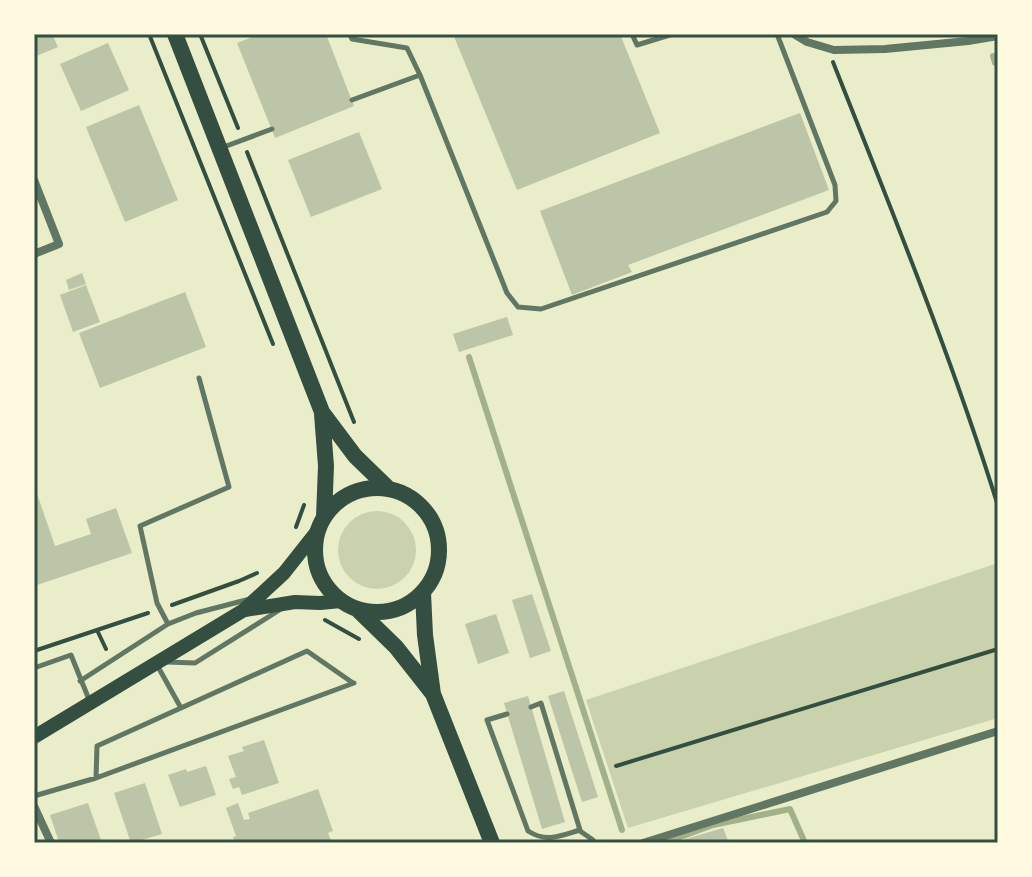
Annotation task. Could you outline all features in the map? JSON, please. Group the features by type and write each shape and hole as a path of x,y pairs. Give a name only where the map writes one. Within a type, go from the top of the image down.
{"main road":[{"path":"175,34 322,412 355,456 389,489"},
{"path":"322,412 326,466 321,524 315,544 315,561 320,576 329,590 396,647 433,694"},
{"path":"35,736 244,610 284,573 336,503 352,493 370,488 389,489 407,495 422,506 433,522 439,540 439,559 423,593 408,604 392,611 374,612 349,605 295,602 244,610"},
{"path":"423,593 433,694 492,843"}],"street":[{"path":"794,34 807,42 834,50 885,49 998,36"},
{"path":"34,180 59,244 34,254"},
{"path":"643,843 998,731"},
{"path":"34,806 51,843"}],"lane":[{"path":"350,34 352,39 407,48 507,293 518,307 541,309 827,212 836,201 835,185 777,34"},
{"path":"632,34 637,45 673,34"},
{"path":"352,100 420,75"},
{"path":"220,149 272,129"},
{"path":"168,624 157,603 140,526 229,487 199,378"},
{"path":"80,681 168,624 259,596"},
{"path":"181,708 156,662 195,663 280,611 282,604"},
{"path":"34,796 96,778 354,683 307,651 97,746 96,778"},
{"path":"34,668 71,655 90,703"},
{"path":"531,707 541,703 580,830 594,843"},
{"path":"507,714 487,720 528,831 550,839 580,830"}],"path":[{"path":"149,34 278,355"},
{"path":"200,34 357,431"},
{"path":"828,48 937,326 998,506"},
{"path":"292,534 306,499"},
{"path":"34,651 239,581 266,566"},
{"path":"97,630 107,651"},
{"path":"616,766 998,649"}],"green space":[{"path":"377,511 392,514 409,528 416,550 413,565 399,582 377,589 362,586 345,572 338,550 341,535 355,518"},
{"path":"998,563 998,718 628,828 586,700"}],"building":[{"path":"34,34 52,34 58,47 34,57"},
{"path":"260,34 326,34 354,106 275,138 237,43"},
{"path":"453,34 620,34 660,133 517,190"},
{"path":"108,43 129,90 81,111 60,64"},
{"path":"139,105 178,200 125,222 86,127"},
{"path":"800,113 829,190 628,265 632,272 572,295 540,211"},
{"path":"359,132 382,189 311,217 288,160"},
{"path":"82,273 86,284 69,290 66,280"},
{"path":"86,285 100,322 73,332 60,295"},
{"path":"185,292 206,347 100,388 79,333"},
{"path":"507,317 513,335 459,352 453,334"},
{"path":"34,485 55,546 91,534 86,519 116,508 132,553 34,586"},
{"path":"532,594 551,651 530,658 512,600"},
{"path":"496,614 509,653 478,664 465,624"},
{"path":"564,691 598,797 582,802 548,696"},
{"path":"528,696 565,822 542,829 504,703"},
{"path":"264,740 279,783 242,795 239,787 233,789 229,779 236,777 228,756 244,751 242,747"},
{"path":"206,766 216,795 180,807 168,775"},
{"path":"145,783 162,834 131,843 114,793"},
{"path":"318,789 333,831 328,833 332,843 235,843 233,837 236,836 226,808 238,803 244,820 250,819 248,813"},
{"path":"88,803 102,843 59,842 50,815"},
{"path":"723,828 729,843 675,842"}],"waterway":[{"path":"993,56 995,63 998,63"},
{"path":"469,357 622,830"},
{"path":"664,843 713,825 790,809 805,843"}]}
